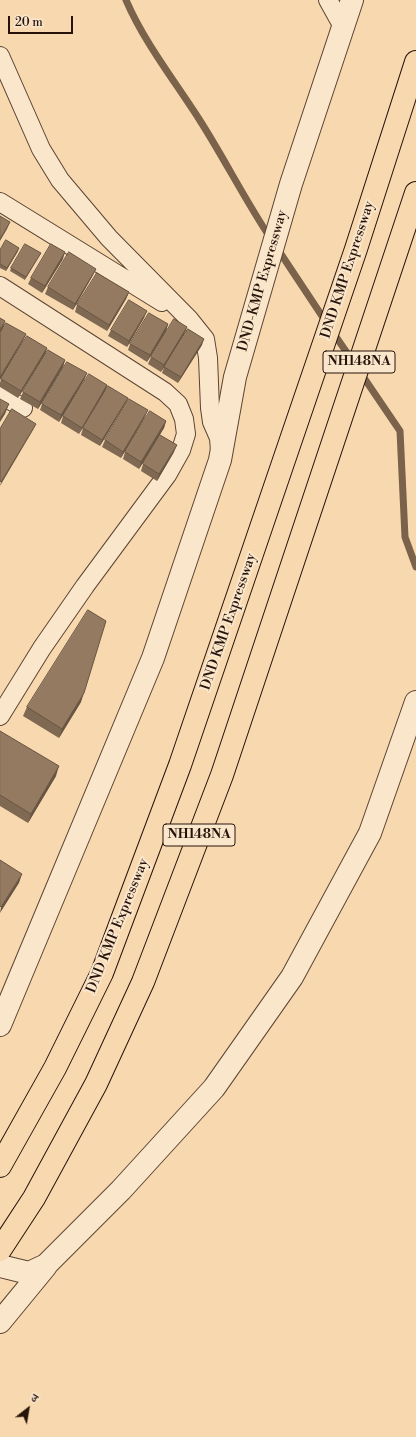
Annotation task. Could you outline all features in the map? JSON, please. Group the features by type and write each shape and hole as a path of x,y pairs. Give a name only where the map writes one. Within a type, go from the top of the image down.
{"highway":[{"name":"DND KMP Expressway","path":"0,1166 55,1068 102,973 180,765 356,249 416,62"},
{"name":"NH148NA","path":"0,1250 34,1198 96,1084 143,982 222,775 416,193"}],"street":[{"path":"328,0 343,27"},
{"name":"DND-KMP Expressway","path":"0,1025 153,658 220,460 235,377 291,184 352,0"},
{"path":"0,56 42,149 60,180 109,238 189,319 202,335 207,347 210,408 212,422 219,438 220,460"},
{"path":"0,202 189,319"},
{"path":"0,286 165,392 178,404 184,419 186,434 181,450 167,475 42,648 0,716"},
{"path":"0,394 23,408"},
{"path":"0,1322 46,1265 120,1190 214,1088 292,977 370,833 416,702"},
{"path":"0,1266 29,1273 46,1265"}],"building":[{"path":"0,216 10,222 0,239"},
{"path":"6,240 19,248 7,268 0,264 0,250"},
{"path":"25,244 41,253 26,277 11,268"},
{"path":"51,244 65,252 45,286 31,278"},
{"path":"69,252 96,269 75,304 48,287"},
{"path":"97,273 129,292 109,325 77,305"},
{"path":"129,300 147,311 129,341 111,330"},
{"path":"149,313 168,324 150,355 130,344"},
{"path":"0,318 5,321 0,330"},
{"path":"174,319 187,327 164,365 151,357"},
{"path":"6,323 26,334 0,377 0,333"},
{"path":"188,329 204,339 181,377 164,367"},
{"path":"27,336 47,348 21,391 1,379"},
{"path":"48,350 65,360 40,402 23,392"},
{"path":"67,362 87,373 61,415 42,404"},
{"path":"89,374 107,385 82,428 63,416"},
{"path":"108,386 128,398 102,440 83,428"},
{"path":"0,399 9,404 0,419"},
{"path":"129,399 148,410 123,452 105,440"},
{"path":"12,409 36,424 1,482 0,429"},
{"path":"150,411 166,421 141,462 125,452"},
{"path":"160,435 177,445 159,474 143,464"},
{"path":"88,610 106,621 84,693 62,729 27,707"},
{"path":"0,731 59,766 31,814 0,795"},
{"path":"0,860 22,874 1,907 0,906"}],"waterway":[{"path":"126,0 150,46 199,119 271,239"},
{"path":"277,248 326,322"},
{"path":"332,331 354,363"},
{"path":"360,372 400,431 405,537 416,567"}]}
